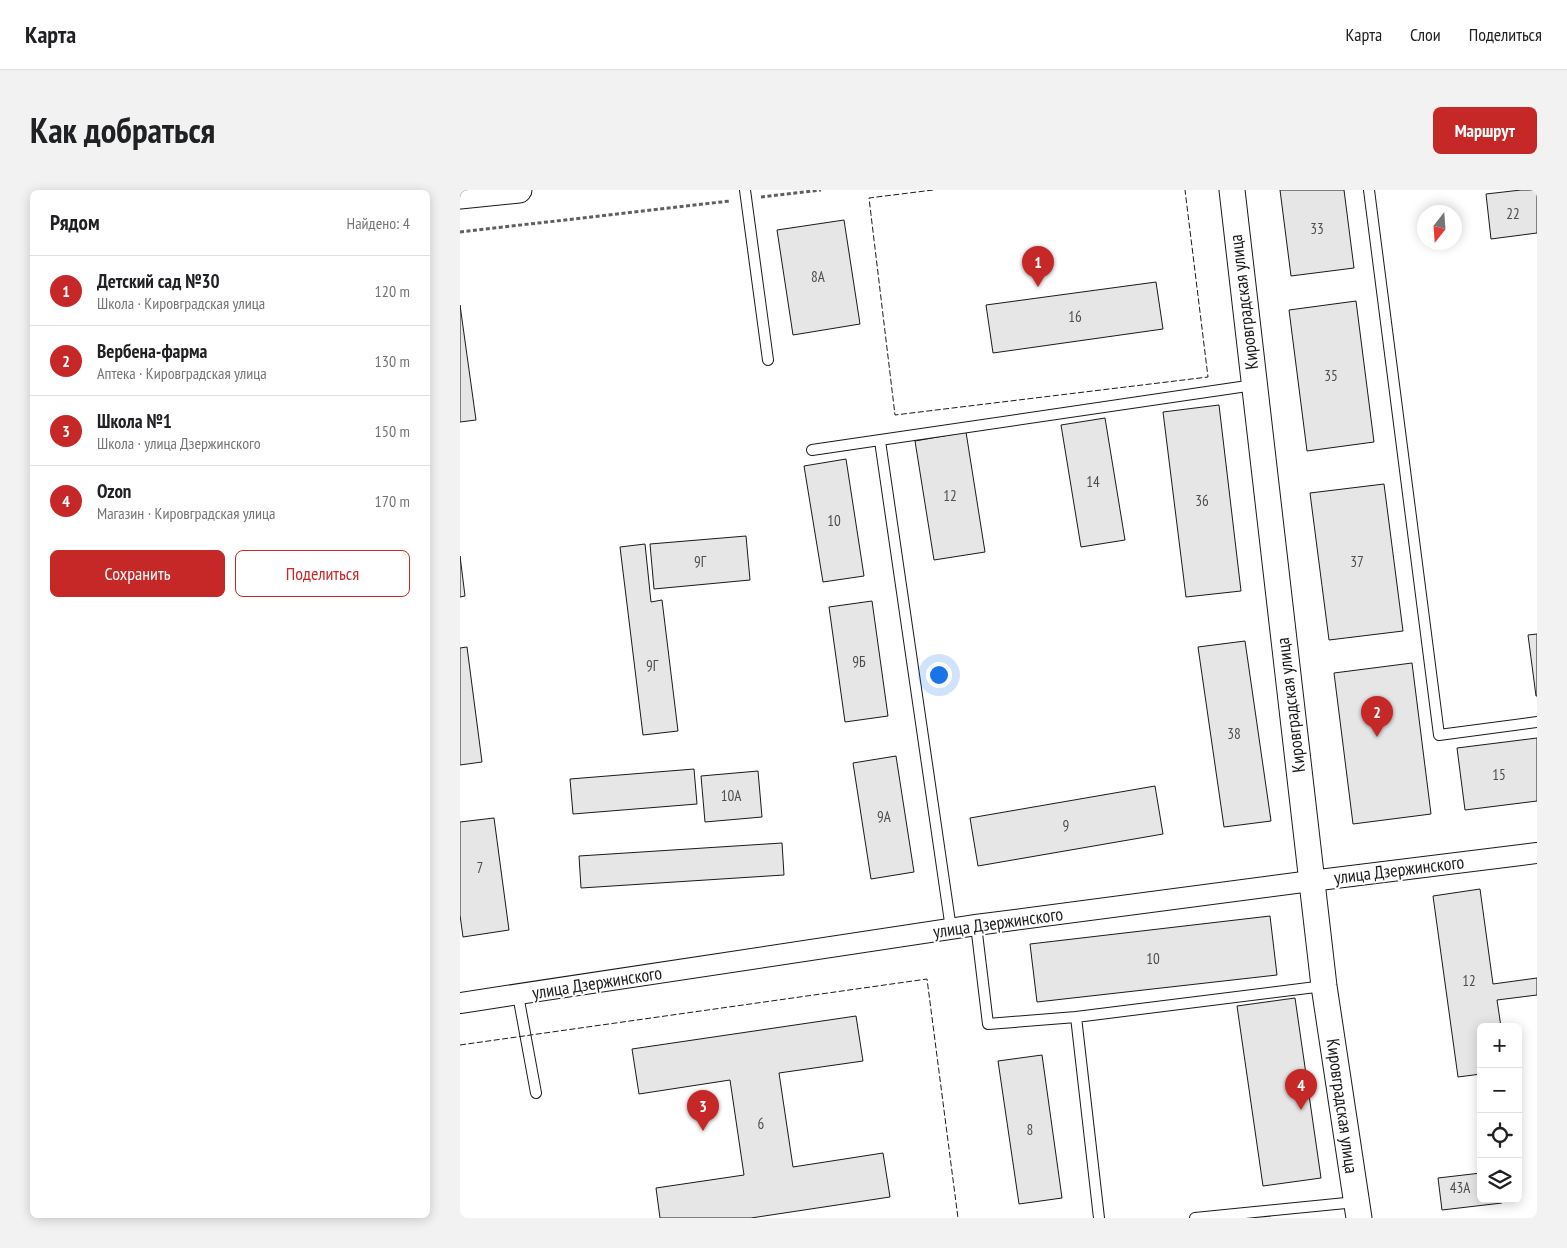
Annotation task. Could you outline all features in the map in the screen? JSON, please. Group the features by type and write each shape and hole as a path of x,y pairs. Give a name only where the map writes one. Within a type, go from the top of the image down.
{"street":[{"path":"460,196 519,190"},
{"name":"Кировградская улица","path":"1232,190 1324,986 1358,1210"},
{"name":"улица Дзержинского","path":"460,1004 976,925 1311,880 1537,853"}],"lane":[{"path":"1369,190 1439,735 1537,722"},
{"path":"746,194 768,360"},
{"path":"812,450 1254,385"},
{"path":"880,441 951,929"},
{"path":"976,925 988,1024 1076,1017 1324,986"},
{"path":"518,995 536,1093"},
{"path":"1076,1017 1099,1218"},
{"path":"1196,1218 1358,1210"}],"path":[{"path":"460,232 746,194 821,190"}],"building":[{"path":"1280,190 1344,190 1354,268 1291,276"},
{"path":"1537,190 1537,233 1491,239 1486,194"},
{"path":"844,220 860,324 793,335 777,230"},
{"path":"1156,282 1163,329 993,353 986,305"},
{"path":"1356,301 1374,442 1307,451 1289,310"},
{"path":"460,305 476,420 460,422"},
{"path":"1219,405 1241,591 1186,597 1163,412"},
{"path":"1105,418 1125,540 1081,547 1061,425"},
{"path":"966,432 985,552 934,560 915,441"},
{"path":"846,459 864,576 823,582 804,466"},
{"path":"1384,484 1403,631 1329,640 1310,493"},
{"path":"746,536 750,580 654,589 650,544"},
{"path":"645,544 651,602 662,600 678,731 643,735 620,547"},
{"path":"460,556 465,596 460,597"},
{"path":"872,601 888,716 845,722 829,607"},
{"path":"1537,634 1537,696 1536,696 1528,635"},
{"path":"1245,641 1271,821 1224,827 1198,647"},
{"path":"467,647 482,762 460,765 460,648"},
{"path":"1412,663 1431,814 1353,824 1334,673"},
{"path":"1537,738 1537,801 1465,810 1457,748"},
{"path":"896,756 914,872 871,879 853,763"},
{"path":"694,769 697,804 573,814 570,779"},
{"path":"758,771 762,817 705,822 701,776"},
{"path":"1155,786 1163,834 978,866 970,818"},
{"path":"494,818 509,930 463,937 460,915 460,822"},
{"path":"782,843 784,875 581,888 579,856"},
{"path":"1480,889 1493,984 1537,978 1537,995 1497,1000 1500,1023 1477,1023 1477,1075 1458,1077 1433,896"},
{"path":"1270,916 1277,975 1037,1002 1030,944"},
{"path":"1295,998 1321,1178 1263,1186 1237,1006"},
{"path":"856,1016 863,1061 779,1073 793,1167 883,1153 890,1197 751,1218 660,1218 656,1188 744,1175 730,1080 639,1094 632,1049"},
{"path":"1042,1055 1062,1198 1019,1204 998,1061"},
{"path":"1477,1173 1477,1203 1502,1203 1442,1210 1438,1178"}],"fence":[{"path":"933,190 869,198 895,415 1208,377 1185,190"},
{"path":"460,1045 927,979 958,1218"}],"place":[{"name":"Детский сад №30","path":"1038,287"},
{"name":"Вербена-фарма","path":"1377,737"},
{"name":"Ozon","path":"1301,1110"},
{"name":"Школа №1","path":"703,1131"}]}
